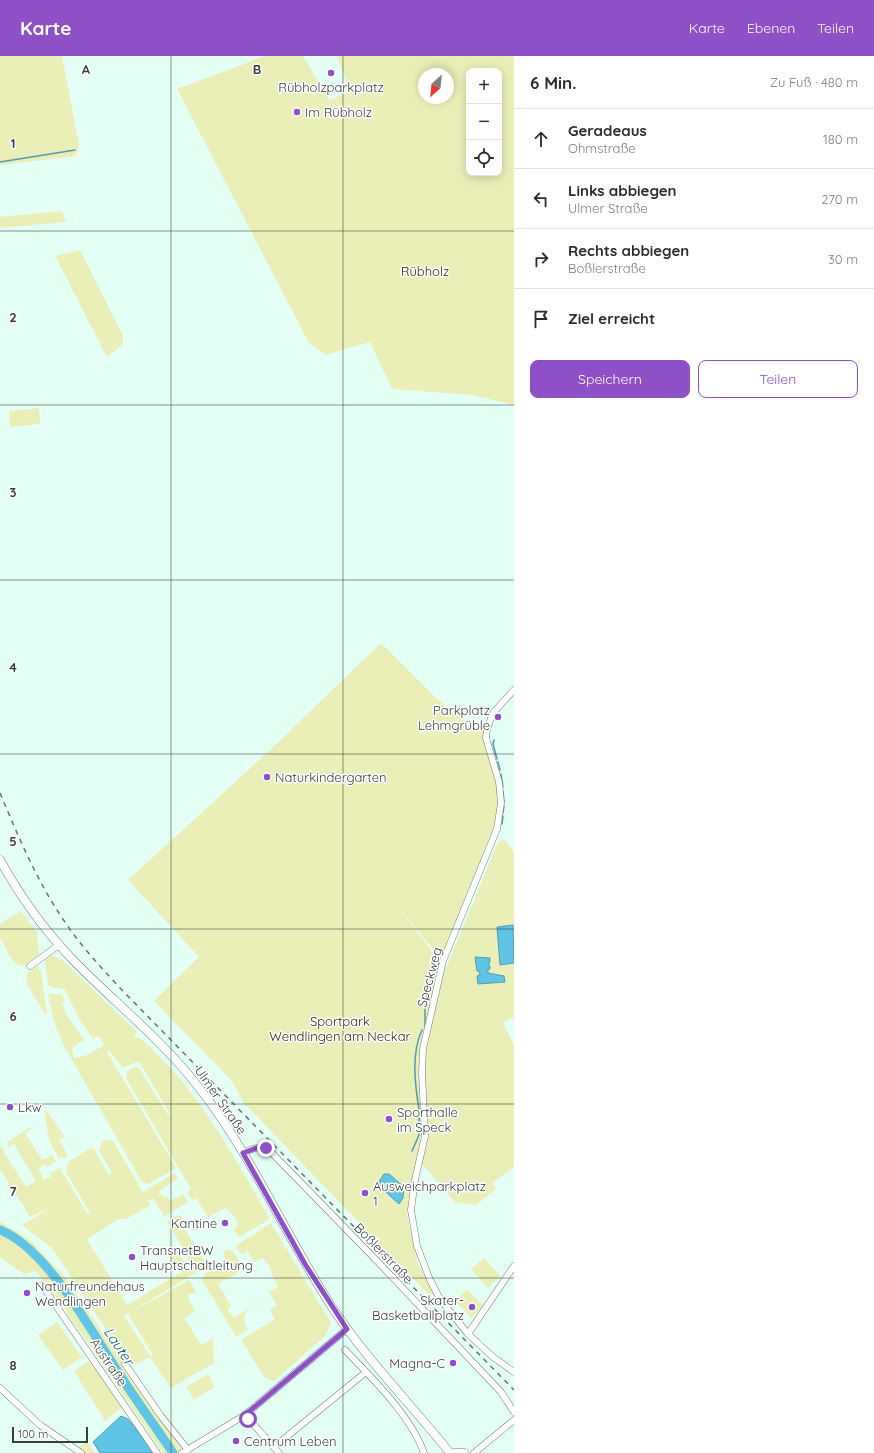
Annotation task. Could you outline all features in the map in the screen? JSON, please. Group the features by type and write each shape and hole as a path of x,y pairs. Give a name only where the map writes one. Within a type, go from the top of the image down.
{"main road":[{"name":"Ulmer Straße","path":"0,860 16,888 59,945 184,1069 212,1106 243,1153 305,1264 347,1329 450,1453"},
{"path":"454,1453 464,1453"}],"street":[{"name":"Speckweg","path":"514,690 493,713 487,729 486,738 499,782 501,803 497,829 458,923 441,969 423,1049 422,1074 425,1136 412,1196 411,1210 414,1236 430,1280 444,1305 468,1334 493,1357 514,1372"},
{"path":"30,966 59,945"},
{"name":"Boßlerstraße","path":"243,1153 259,1147 266,1148 271,1152 380,1264 501,1392 514,1412"},
{"path":"468,1334 514,1266"},
{"name":"Austraße","path":"42,1285 157,1453"},
{"path":"125,1364 184,1452 245,1415 347,1329"},
{"path":"345,1350 366,1372 403,1416 415,1433 424,1453"},
{"path":"274,1447 366,1372"},
{"path":"0,1388 40,1425 81,1453"},
{"path":"245,1415 279,1453"},
{"path":"474,1453 514,1420"}],"green space":[{"path":"0,56 62,56 79,145 76,156 0,165"},
{"name":"Rübholz","path":"265,56 303,56 329,100 350,92 337,56 514,56 514,405 473,395 392,389 370,342 326,355 309,343 177,89"},
{"path":"62,211 66,222 0,228 0,217"},
{"path":"80,250 123,336 123,344 107,357 55,256"},
{"path":"39,408 40,424 10,427 9,411"},
{"name":"Sportpark Wendlingen am Neckar","path":"381,643 437,699 471,727 477,729 487,729 499,782 497,829 443,961 394,902 440,962 447,966 498,842 504,839 514,852 514,1017 503,1023 514,1045 514,1167 492,1183 496,1189 476,1205 455,1202 417,1158 407,1215 418,1264 434,1294 428,1294 244,1103 231,1080 154,1001 199,957 128,880 269,751"},
{"path":"21,911 37,932 39,955 24,966 16,964 13,961 0,938 0,924"},
{"path":"52,955 62,960 137,1032 134,1036 149,1046 178,1077 208,1116 221,1136 270,1219 239,1237 233,1229 238,1226 234,1216 226,1208 208,1217 196,1198 192,1200 187,1192 191,1189 126,1078 127,1071 135,1067 139,1068 168,1115 170,1114 139,1061 123,1068 109,1050 107,1052 176,1168 148,1184 142,1182 64,1046 54,1022 48,994 62,994 65,1000 62,1002 67,1016 84,1040 72,1048 74,1058 85,1056 104,1045 99,1036 93,1039 78,1017 65,990 48,985 45,960"},
{"path":"37,966 41,972 47,1014 46,1016 27,984 26,975"},
{"path":"44,1111 47,1111 65,1137 59,1140 68,1156 64,1159 62,1157 59,1159 49,1140"},
{"path":"34,1127 25,1133 42,1160 52,1155 56,1161 47,1167 45,1164 38,1169 44,1180 52,1176 50,1173 60,1168 88,1215 90,1213 66,1172 68,1162 91,1148 94,1149 109,1175 112,1173 99,1150 102,1141 113,1141 143,1192 174,1173 178,1178 159,1191 163,1197 166,1196 170,1201 183,1194 188,1202 164,1216 153,1198 148,1201 151,1205 126,1219 119,1219 87,1239 127,1305 193,1265 167,1222 178,1215 184,1219 180,1221 205,1262 208,1260 207,1266 124,1316 151,1357 153,1355 128,1314 189,1280 196,1292 187,1295 195,1311 184,1318 201,1345 213,1339 214,1363 171,1388 150,1357 131,1367 52,1248 22,1225 50,1208 30,1217 0,1169 0,1146 5,1150 3,1151 26,1187 36,1181 14,1144 8,1147 7,1142 29,1128"},
{"path":"0,1222 28,1238 65,1277 184,1453 163,1453 58,1299 36,1271 24,1274 0,1258"},
{"path":"271,1223 331,1323 325,1336 274,1381 265,1378 241,1340 275,1319 270,1310 277,1305 269,1292 278,1287 270,1267 263,1258 254,1262 248,1251 242,1255 236,1248 237,1245"},
{"path":"229,1249 233,1251 244,1269 218,1284 231,1306 228,1308 228,1311 234,1317 249,1308 244,1319 248,1330 236,1337 202,1280 205,1274 226,1261 223,1252"},
{"path":"177,1251 185,1263 176,1268 169,1256"},
{"path":"484,1258 501,1276 488,1288 471,1269"},
{"path":"467,1289 484,1306 471,1318 455,1301"},
{"path":"57,1322 82,1357 63,1370 38,1335"},
{"path":"92,1359 124,1406 105,1421 74,1371"},
{"path":"208,1374 215,1387 194,1400 186,1387"},
{"path":"87,1441 95,1453 83,1453 77,1448"}],"water":[{"path":"513,925 514,963 500,965 497,927"},
{"path":"475,957 490,958 488,966 490,966 490,969 488,969 488,973 504,976 505,982 478,984 477,976 480,975 479,971 477,971"},
{"path":"384,1174 389,1174 404,1187 403,1198 399,1204 379,1186 378,1183"},
{"path":"121,1416 128,1419 154,1453 100,1453 93,1442"}],"waterway":[{"path":"0,162 75,150"},
{"path":"494,740 493,744 497,759"},
{"path":"498,762 500,770"},
{"path":"501,774 503,787"},
{"path":"503,791 504,802"},
{"path":"503,813 504,806"},
{"path":"502,824 503,816"},
{"path":"425,1026 425,1002 439,963"},
{"path":"419,1109 415,1080 415,1059 416,1049 422,1030"},
{"path":"412,1151 419,1135 419,1117"},
{"name":"Lauter","path":"0,1230 18,1240 52,1273 68,1294 126,1385 173,1453"}],"railway":[{"path":"0,793 38,877 67,925 91,956 118,986 514,1390"}],"place":[{"name":"Rübholzparkplatz","path":"331,73"},
{"name":"Im Rübholz","path":"297,112"},
{"name":"Parkplatz Lehmgrüble","path":"498,717"},
{"name":"Naturkindergarten","path":"267,777"},
{"name":"Lkw","path":"10,1107"},
{"name":"Sporthalle im Speck","path":"389,1119"},
{"name":"Ausweichparkplatz 1","path":"365,1193"},
{"name":"Kantine","path":"225,1223"},
{"name":"TransnetBW Hauptschaltleitung","path":"132,1257"},
{"name":"Naturfreundehaus Wendlingen","path":"27,1293"},
{"name":"Skater- Basketballplatz","path":"472,1307"},
{"name":"Magna-C","path":"453,1363"},
{"name":"Centrum Leben","path":"236,1441"}],"route":[{"path":"248,1419 245,1415 268,1394 347,1329 305,1264 243,1153 259,1147 266,1148"}]}
